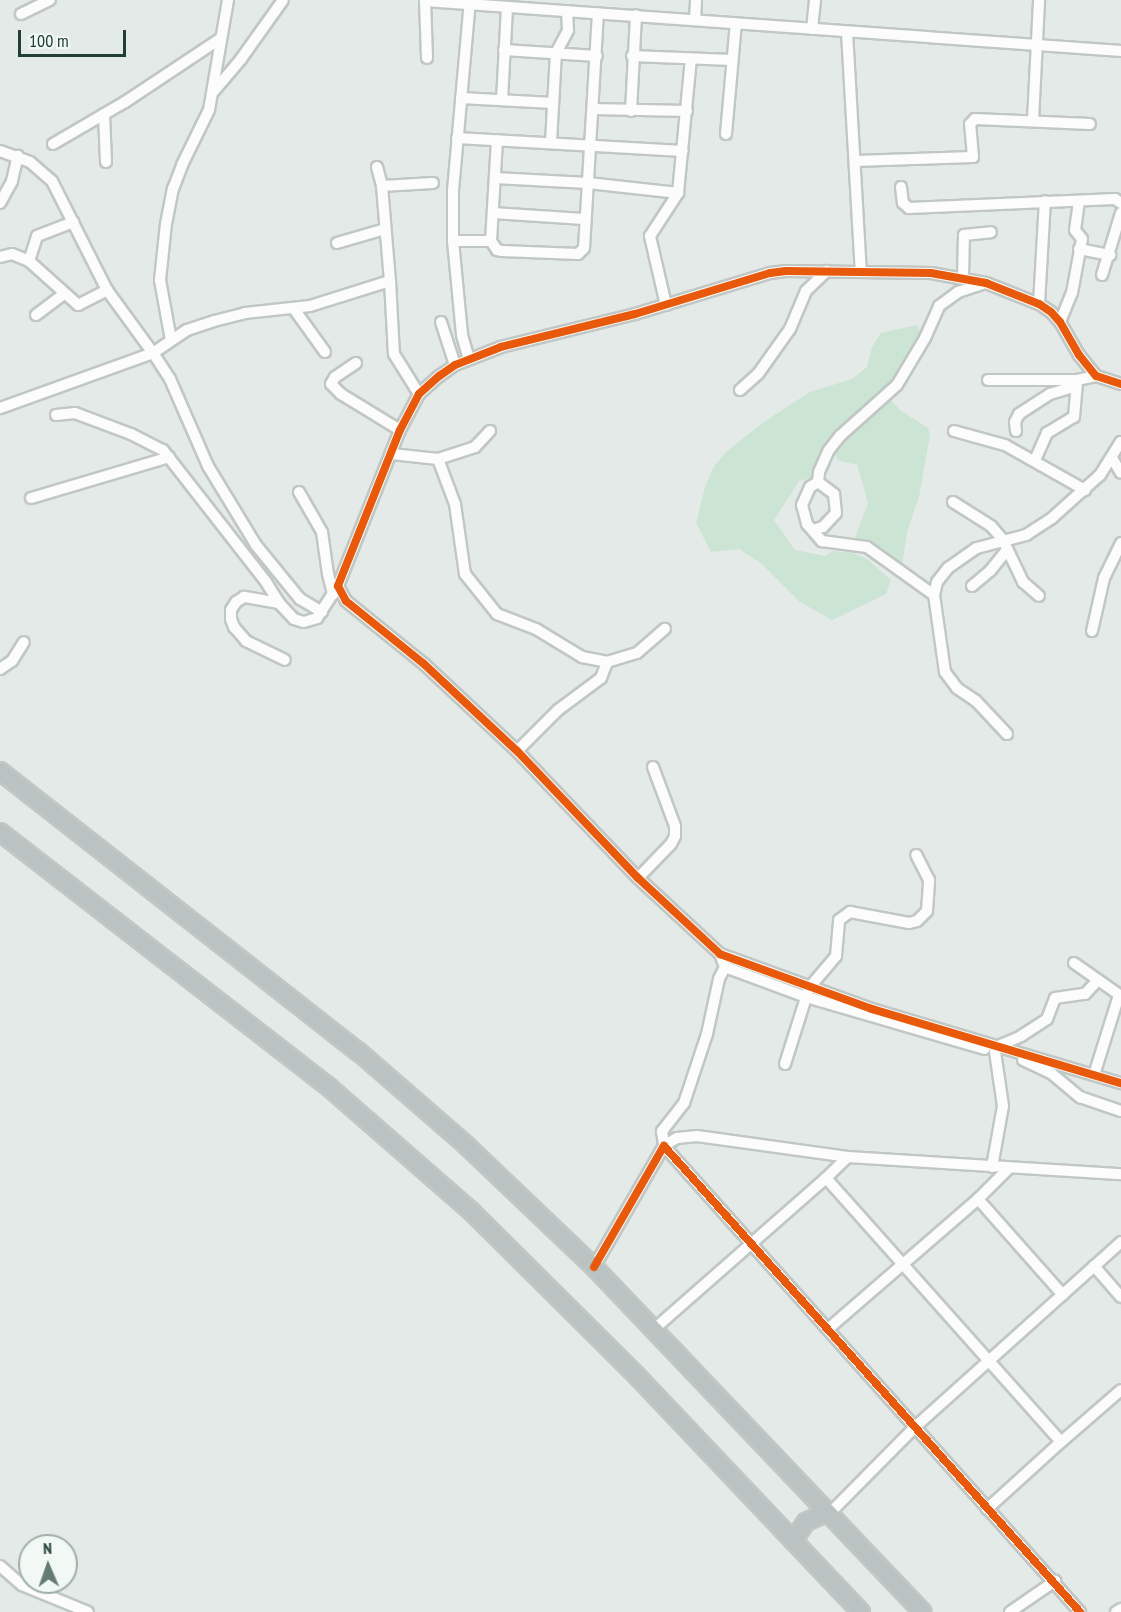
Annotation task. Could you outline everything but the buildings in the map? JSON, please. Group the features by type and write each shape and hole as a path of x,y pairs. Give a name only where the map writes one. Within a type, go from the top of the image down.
{"highway":[{"path":"0,771 359,1052 467,1146 594,1266 922,1612"},
{"path":"0,832 330,1088 471,1211 636,1375 861,1612"},
{"path":"793,1541 807,1522 828,1513"}],"street":[{"path":"21,14 50,0"},
{"path":"171,340 160,280 166,224 179,173 206,116 213,91 228,0"},
{"path":"213,91 241,59 283,0"},
{"path":"695,20 696,0"},
{"path":"812,29 815,0"},
{"path":"1033,120 1039,0"},
{"path":"427,58 425,1 536,4 598,13 1121,51"},
{"path":"469,359 461,323 453,241 457,138 470,2"},
{"path":"502,100 504,4"},
{"path":"551,142 556,53 568,30 571,8"},
{"path":"497,140 491,241 497,250 578,254 584,248 598,13"},
{"path":"631,111 632,56 636,15"},
{"path":"726,134 736,23"},
{"path":"847,32 861,272"},
{"path":"53,144 220,39"},
{"path":"504,50 597,56"},
{"path":"632,56 732,60"},
{"path":"666,305 650,236 678,193 691,59"},
{"path":"461,98 553,103"},
{"path":"593,109 687,111"},
{"path":"104,114 106,162"},
{"path":"855,161 973,157 972,121 979,119 1090,124"},
{"path":"457,138 551,142 682,152"},
{"path":"0,151 30,162 52,181 107,290 170,379 208,466 256,545 300,599 322,612"},
{"path":"0,203 12,182 18,156"},
{"path":"377,167 382,186 386,229 394,354 419,393"},
{"path":"495,178 588,183 678,193"},
{"path":"382,186 433,183"},
{"path":"901,187 903,203 909,208 1079,201 1119,197"},
{"path":"1039,304 1045,201"},
{"path":"1060,322 1072,293 1082,236 1075,230 1079,201"},
{"path":"493,213 584,219"},
{"path":"1102,275 1121,213"},
{"path":"29,261 37,236 73,222"},
{"path":"337,243 386,229"},
{"path":"963,276 964,235 991,232"},
{"path":"453,241 491,241"},
{"path":"1079,249 1110,255"},
{"path":"0,257 12,254 29,261 78,305 107,290"},
{"path":"740,390 758,374 790,329 806,291 827,272"},
{"path":"56,415 75,413 157,446 169,457 266,582 279,603 294,619 311,622 322,612 336,590 400,430 419,393 455,365 501,347 666,305 770,273 931,273 963,276 1039,304 1060,322 1079,355 1096,376 1121,384"},
{"path":"0,408 153,353 187,330 214,321 252,312 294,309 390,281"},
{"path":"818,482 819,472 829,450 840,436 897,385 925,338 939,306 958,292 986,283"},
{"path":"36,315 64,294"},
{"path":"294,309 325,352"},
{"path":"441,322 455,365"},
{"path":"356,363 334,377 331,384 340,394 400,430"},
{"path":"1016,431 1015,422 1020,414 1050,394 1096,376"},
{"path":"988,380 1076,383"},
{"path":"1035,460 1045,435 1074,417 1076,383"},
{"path":"392,454 438,459 475,447 484,440 490,430"},
{"path":"954,431 995,440 1035,460 1085,490"},
{"path":"1007,735 976,701 957,688 945,672 934,595 937,582 948,568 977,548 1005,545 1035,530 1085,490 1112,458 1121,442"},
{"path":"31,498 169,457"},
{"path":"1112,458 1121,473"},
{"path":"438,459 455,504 462,563 471,585 497,614 536,629 582,657 607,662 637,653 665,630"},
{"path":"818,482 810,487 802,505 807,524 822,541 867,547 934,595"},
{"path":"813,530 823,528 836,513 834,494 827,486 818,482"},
{"path":"299,492 322,532 328,574 336,590 346,601 424,664 517,751 638,878 720,954 807,993"},
{"path":"953,502 987,522 1005,545 1023,582 1039,596"},
{"path":"1092,631 1104,578 1121,543"},
{"path":"972,586 990,571 1005,545"},
{"path":"279,603 255,597 244,597 231,609 231,619 234,627 246,640 285,660"},
{"path":"0,669 12,661 24,642"},
{"path":"517,751 558,710 601,678 607,662"},
{"path":"638,878 671,844 675,836 675,826 653,767"},
{"path":"786,1064 807,993 833,962 837,926 845,914 858,913 909,923 923,917 929,902 929,879 916,855"},
{"path":"720,954 725,968 719,979 707,1034 684,1103 662,1131 664,1146 987,1509 1055,1581 1080,1612"},
{"path":"1074,963 1120,996 1094,1075"},
{"path":"725,968 996,1049 1121,1083"},
{"path":"996,1049 1047,1019 1055,998 1085,994 1098,980"},
{"path":"996,1049 1051,1073 1080,1096 1121,1111"},
{"path":"992,1167 1003,1106 996,1049"},
{"path":"594,1266 664,1146 677,1138 697,1136 848,1157 1121,1174"},
{"path":"653,1330 848,1157"},
{"path":"828,1329 978,1199 1009,1168"},
{"path":"826,1178 987,1362 1061,1442"},
{"path":"978,1199 1063,1294"},
{"path":"828,1513 915,1427 1121,1242"},
{"path":"1095,1266 1121,1297"},
{"path":"987,1509 1061,1442 1119,1395"},
{"path":"0,1566 22,1585 88,1612"},
{"path":"1010,1612 1055,1581"},
{"path":"1116,1612 1121,1609"}],"green space":[{"path":"917,325 921,334 908,361 881,393 831,438 814,470 813,477 799,481 774,520 795,550 825,556 833,551 853,553 867,559 891,580 886,594 832,620 800,602 762,564 739,549 711,552 696,523 705,487 714,466 727,451 767,420 810,392 852,379 867,367 872,347 881,333"},
{"path":"890,399 901,411 928,428 930,435 919,497 907,532 902,566 856,541 855,537 868,504 857,465 837,460 835,452"}],"cycle path":[{"path":"1121,384 1096,376 1079,355 1060,322 1051,312 1039,304 986,283 931,273 786,271 770,273 635,314 501,347 455,365 439,376 419,394 400,430 338,586 346,601 424,664 517,751 638,878 720,954 872,1009 1121,1083"},
{"path":"594,1267 664,1146 1080,1612"}]}
